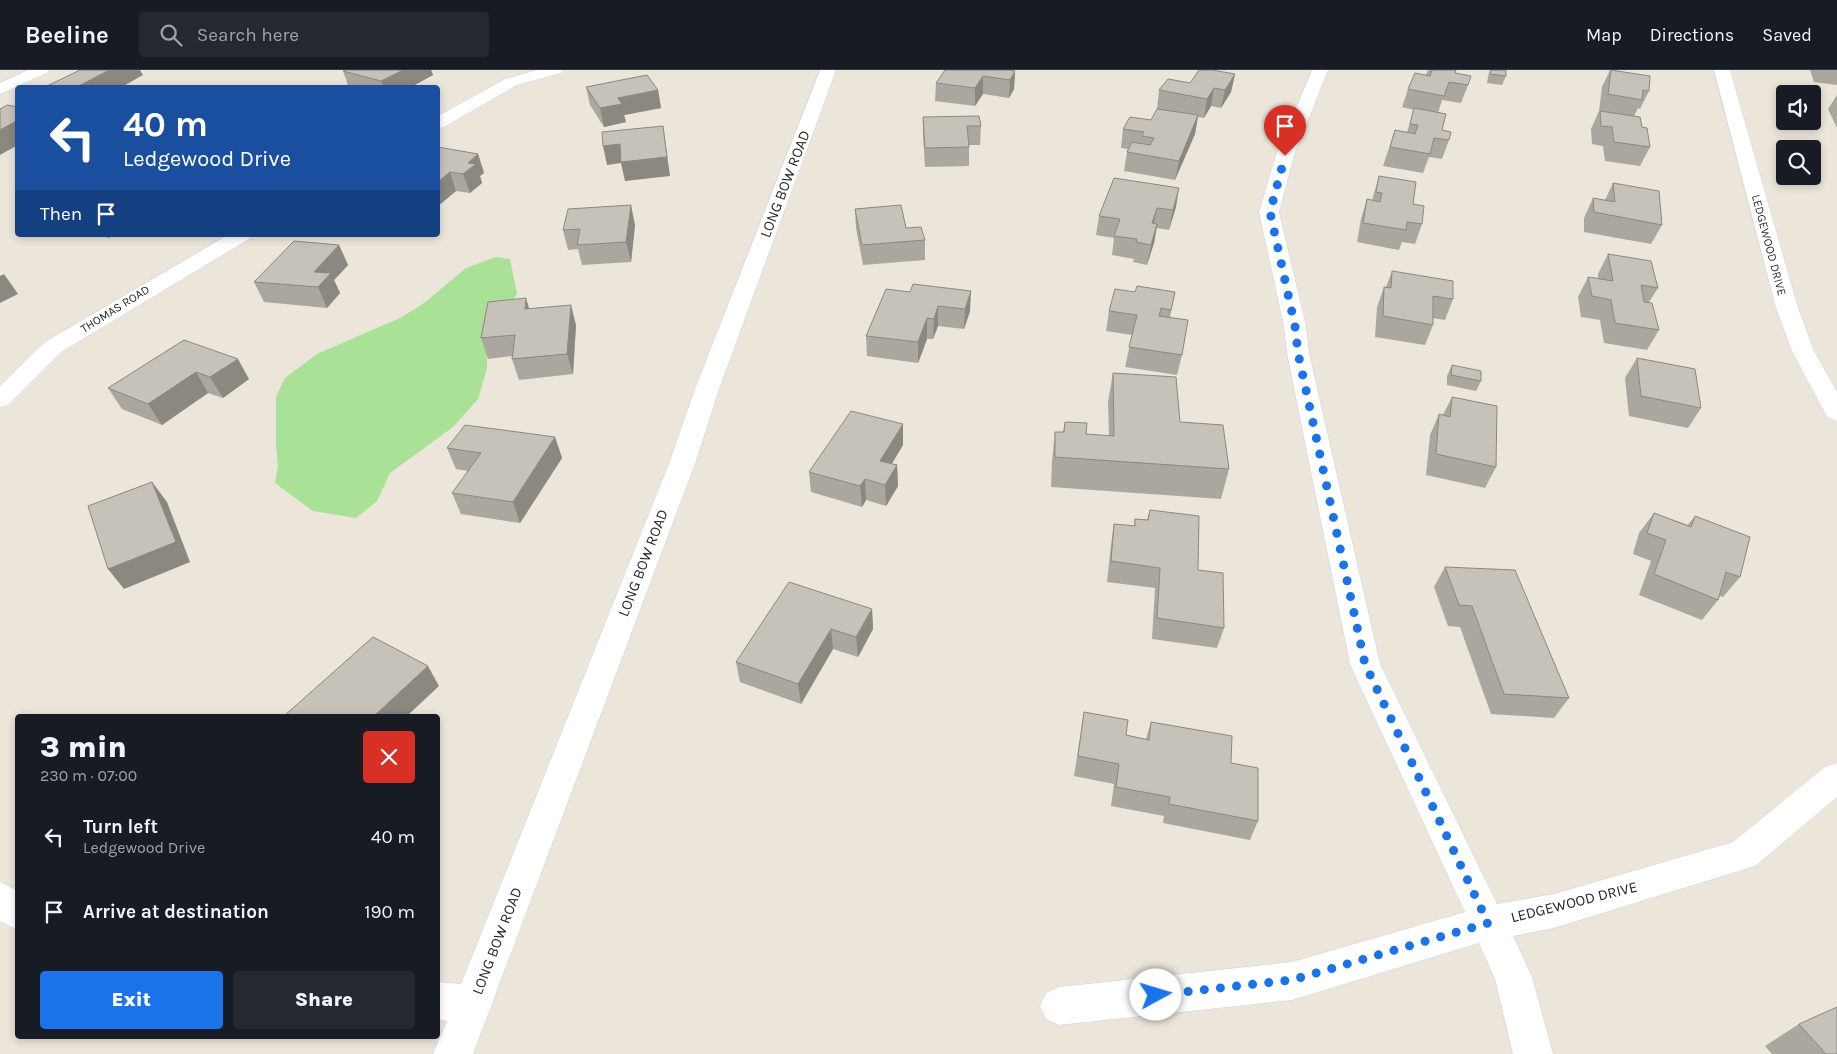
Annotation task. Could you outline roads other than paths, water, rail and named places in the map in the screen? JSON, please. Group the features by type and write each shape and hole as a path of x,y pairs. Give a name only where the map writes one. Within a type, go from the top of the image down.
{"street":[{"path":"0,89 41,70"},
{"path":"440,122 511,82 555,70"},
{"name":"LONG BOW ROAD","path":"453,1054 455,1003 679,471 706,389 828,70"},
{"path":"1320,70 1285,156 1270,212 1295,326 1298,353 1365,664 1513,977 1533,1054"},
{"name":"LEDGEWOOD DRIVE","path":"1722,70 1787,308 1803,351 1837,413"},
{"name":"THOMAS ROAD","path":"0,400 53,347 239,237"},
{"name":"LEDGEWOOD DRIVE","path":"1059,1006 1292,980 1488,923 1554,911 1743,855 1837,776"},
{"path":"0,900 15,911"}]}
